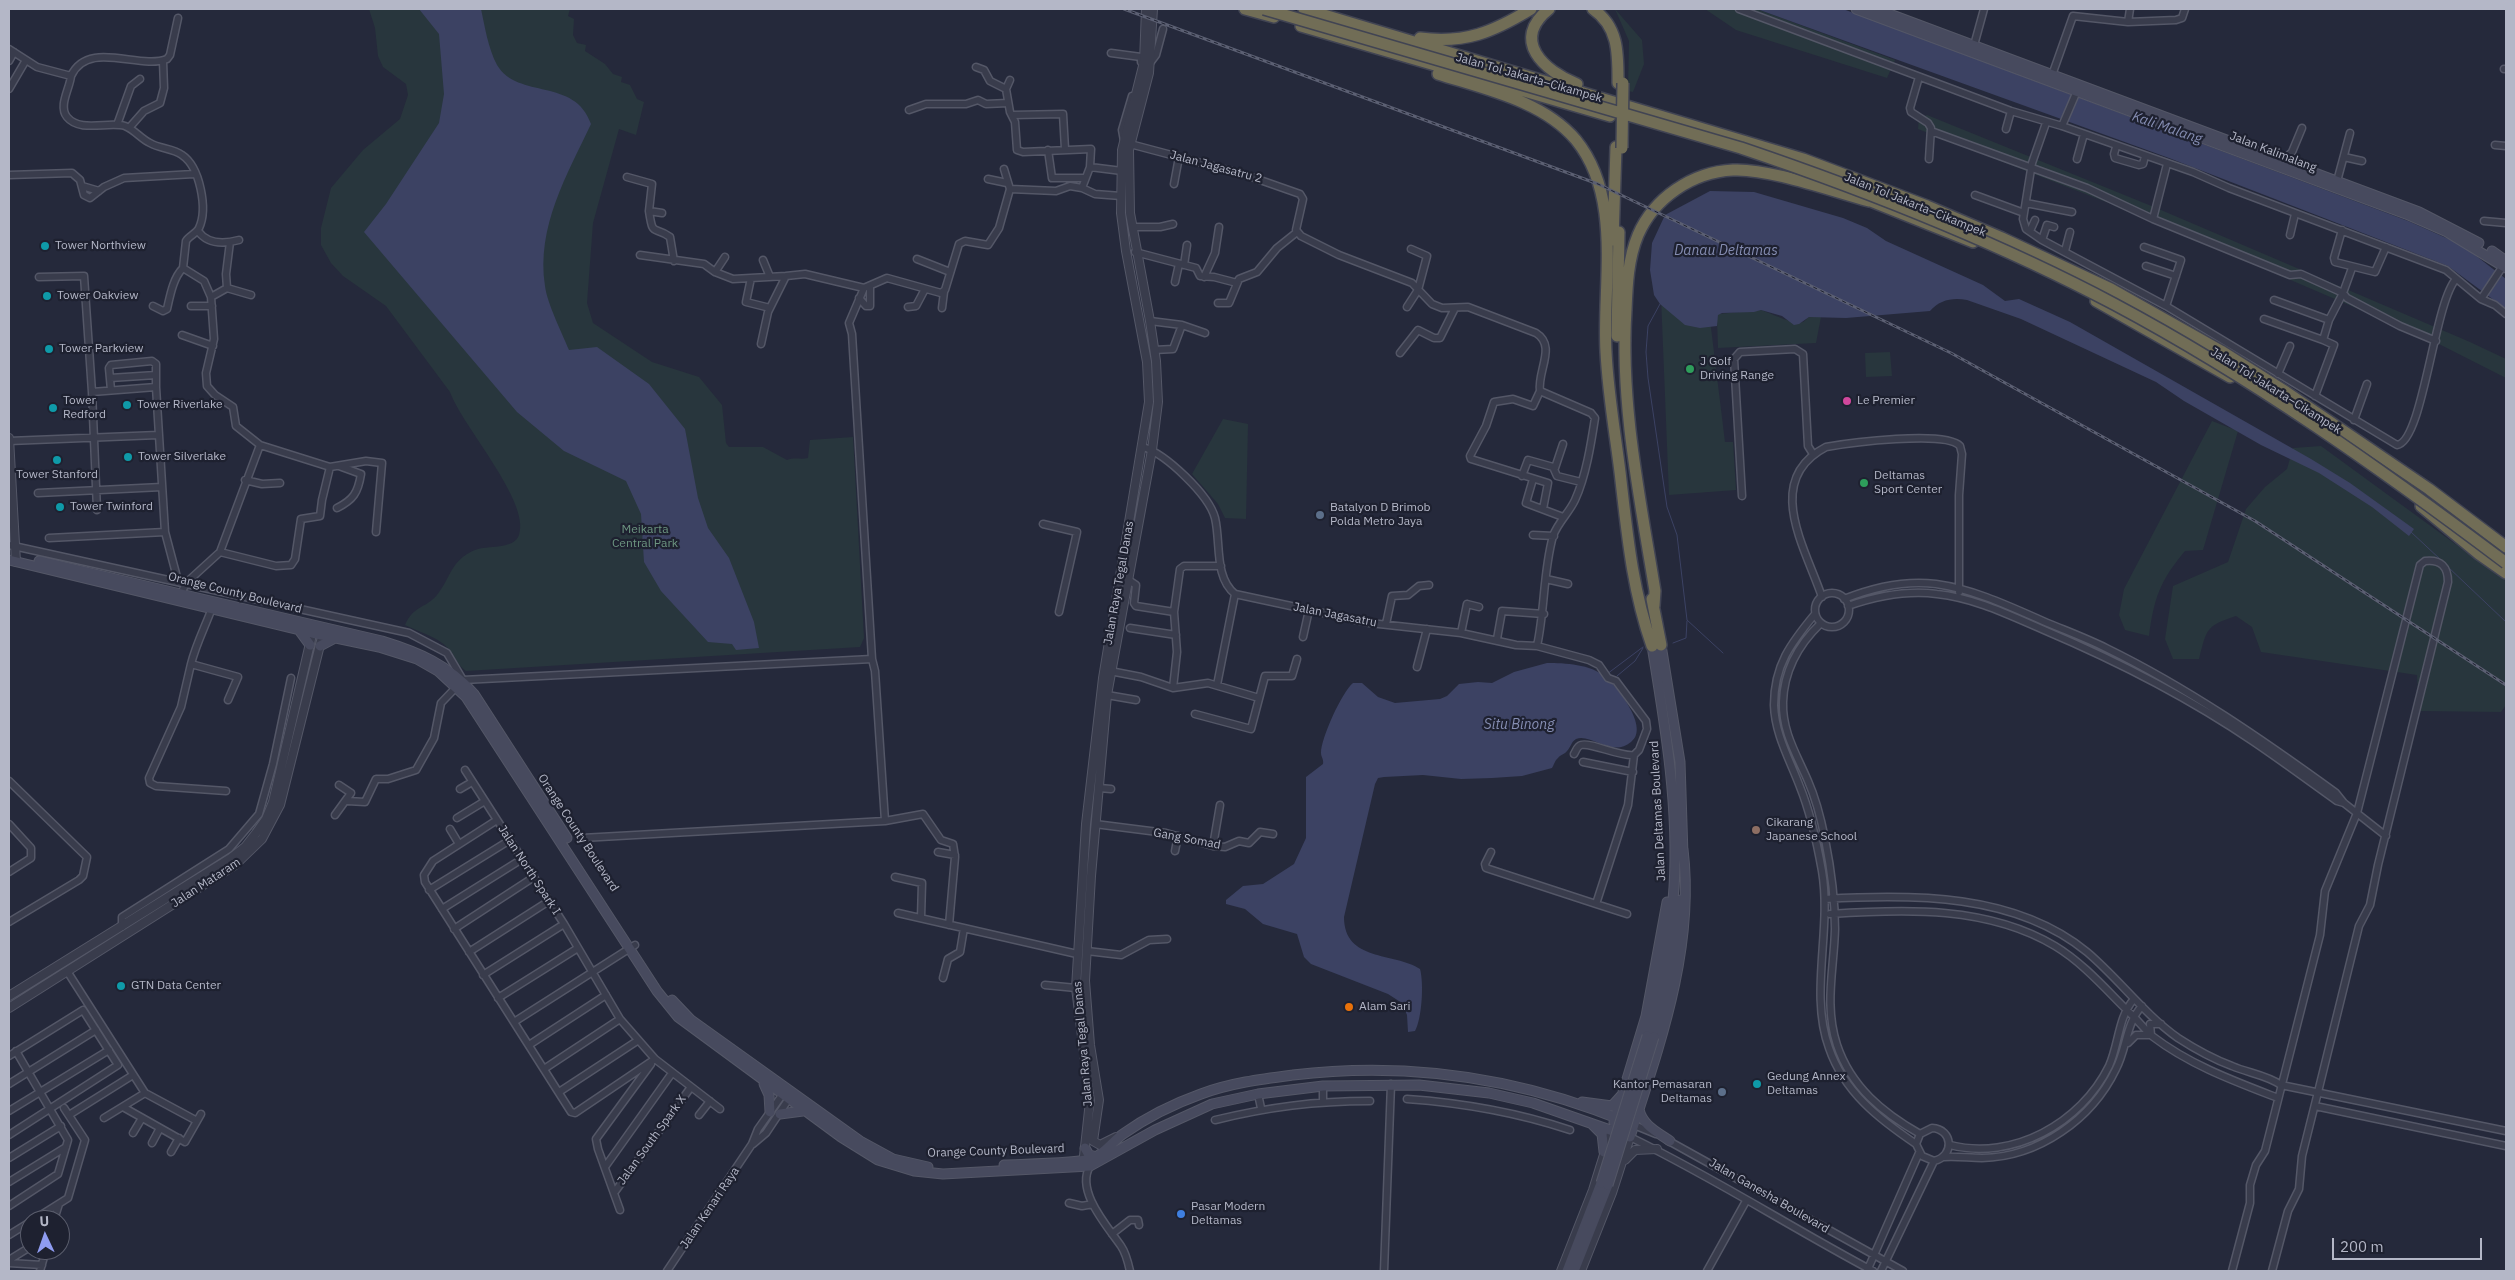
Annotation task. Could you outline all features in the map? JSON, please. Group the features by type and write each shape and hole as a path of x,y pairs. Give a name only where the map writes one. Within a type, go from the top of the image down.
{"highway":[{"name":"Jalan Tol Jakarta–Cikampek","path":"1245,9 1743,154 1878,204 1977,244 2051,278 2188,352 2311,427 2412,499 2479,554 2506,572"},
{"path":"1264,9 1741,148 1809,171 1920,214 2007,252 2113,304 2223,366 2321,429 2415,494 2506,563"},
{"path":"1286,9 1591,98 1804,165 2005,247 2112,298 2226,361 2308,413 2506,554"},
{"name":"Jalan Tol Jakarta–Cikampek","path":"1304,9 1803,159 1927,206 2111,289 2221,351 2286,392 2429,489 2506,547"},
{"path":"1379,31 1430,40 1458,40 1483,34 1531,9"},
{"path":"1549,9 1538,22 1533,44 1539,61 1553,73 1592,90 1717,128 1739,139"},
{"path":"1593,9 1607,22 1614,35 1618,50 1621,83"},
{"path":"1605,9 1616,21 1621,35 1617,336 1623,419 1628,471 1654,606 1657,645"},
{"path":"1346,39 1386,58 1473,85 1525,104 1547,116 1571,135 1587,156 1602,196 1606,232 1608,299"},
{"path":"1619,148 1606,351 1612,417 1640,610 1657,645"},
{"path":"1654,606 1655,591 1638,496 1624,361 1628,276 1635,244 1645,222 1664,199 1683,186 1705,175 1731,170 1763,173 1878,204"}],"main road":[{"name":"Jalan Kalimalang","path":"1856,9 1973,49 2336,185 2432,224 2474,246 2504,266"},
{"name":"Jalan Kalimalang","path":"1876,9 1973,49"},
{"name":"Jalan Kalimalang","path":"2050,78 2076,94 2281,164"},
{"name":"Orange County Boulevard","path":"12,558 180,596 313,630 382,641 419,653 442,665 459,683"},
{"name":"Orange County Boulevard","path":"180,596 212,608 299,630 313,630"},
{"path":"299,630 309,648"},
{"name":"Orange County Boulevard","path":"323,632 335,638 380,646 417,658 474,694 632,946 661,997 678,1017 803,1111 870,1155 914,1171 942,1174 1088,1160"},
{"path":"319,650 335,638"},
{"name":"Jalan Deltamas Boulevard","path":"1574,1271 1605,1184 1666,991 1677,929 1680,762 1657,645"},
{"path":"1612,1129 1646,1016 1679,849"},
{"path":"1088,1160 1106,1158 1124,1147 1212,1104 1258,1094 1323,1086 1390,1084 1463,1089 1517,1098 1612,1129 1630,1137 1661,1039 1681,948 1687,883 1679,849"},
{"name":"Orange County Boulevard","path":"632,946 683,1013 866,1145 910,1164 945,1168 1088,1160"},
{"path":"1088,1160 1120,1135 1151,1116 1202,1093 1240,1083 1322,1072 1375,1069 1420,1071 1490,1080 1537,1090 1634,1125"},
{"path":"1419,1085 1420,1071"},
{"path":"761,1080 769,1095 770,1112"},
{"path":"1571,1102 1612,1106 1617,1102 1624,1090"},
{"path":"1639,1108 1641,1117 1647,1125 1670,1141"},
{"path":"780,1114 803,1111"},
{"path":"1588,1121 1602,1134 1604,1152"},
{"path":"1120,1135 1118,1144 1124,1147"},
{"name":"Jalan Deltamas Boulevard","path":"1567,1271 1605,1184"}],"street":[{"path":"1127,142 1122,126 1141,57 1144,9"},
{"name":"Jalan Raya Tegal Danas","path":"1088,1160 1090,1101 1076,988 1086,824 1107,676 1144,446 1149,402 1148,369 1126,251 1122,196 1122,170 1144,62 1144,9"},
{"name":"Jalan Raya Tegal Danas","path":"1088,1160 1093,1142 1099,1100 1090,1045 1086,974 1091,876 1107,695 1107,676 1152,450 1158,402 1150,321 1130,213 1127,142 1150,63 1153,9"},
{"path":"1739,9 2011,111 2046,123 2063,124 2116,146 2193,172 2295,214 2450,272 2456,279 2496,305 2506,314"},
{"path":"1973,49 1984,9"},
{"path":"2050,78 2075,9"},
{"path":"2128,22 2130,9"},
{"path":"2073,16 2128,22 2180,19 2185,9"},
{"path":"153,306 163,311 167,309 172,288 179,272 183,268 186,241 198,231 202,216 203,200 192,167 180,153 150,143 129,128 117,125 88,126 66,116 64,103 70,85 70,76 73,70 82,63 101,58 124,58 148,63 163,61 170,55 178,18"},
{"path":"1150,63 1156,56 1164,29"},
{"path":"9,61 11,50 37,67 70,76"},
{"path":"1111,53 1141,57"},
{"path":"9,89 26,60"},
{"path":"129,128 144,111 160,102 164,88 163,61"},
{"path":"976,67 984,70 990,81 1006,89"},
{"path":"1919,77 1910,108 1914,114 1928,123 1931,131 1929,160"},
{"path":"117,125 131,86 140,79"},
{"path":"1010,80 1006,89 1008,104 1015,122 1017,150 1023,152 1091,149 1090,167 1084,178 1082,188"},
{"path":"2063,124 2076,94"},
{"path":"910,110 926,104 966,104 978,100 986,104 1008,104"},
{"path":"2006,129 2011,111"},
{"path":"1013,116 1062,114 1065,149"},
{"path":"2046,123 2032,167 2024,213 2024,226 2042,240 2166,306 2397,445 2404,442 2412,425 2436,341 2442,310 2449,288 2456,279"},
{"path":"2281,164 2292,152 2302,128"},
{"path":"1931,131 1999,158 2032,167 2087,188 2153,219 2290,275 2301,274 2343,293 2347,298 2400,326 2436,341"},
{"path":"2336,185 2350,132"},
{"path":"2077,159 2084,134"},
{"name":"Jalan Jagasatru 2","path":"1127,142 1259,178 1300,194 1303,199 1296,232"},
{"path":"2495,145 2506,146"},
{"path":"2116,146 2115,158 2139,166 2143,163 2145,156"},
{"path":"1048,150 1052,178 1084,178"},
{"path":"1174,184 1179,157"},
{"path":"2344,157 2362,160"},
{"path":"2153,219 2168,164"},
{"path":"1090,167 1122,170"},
{"path":"942,308 944,292 962,241 984,245 990,243 999,228 1008,186 1004,169"},
{"path":"9,175 72,173 80,180 86,198 90,198 124,178 194,174"},
{"path":"627,176 652,184 649,211 653,230 670,237 674,261"},
{"path":"988,179 1008,186 1056,192 1070,186 1082,188 1095,194 1122,196"},
{"path":"1975,195 2024,213"},
{"path":"2026,203 2072,212"},
{"path":"649,211 662,213"},
{"path":"2290,235 2295,214"},
{"path":"2030,231 2035,220"},
{"path":"2484,221 2506,223"},
{"path":"1132,226 1160,227 1173,224"},
{"path":"2042,240 2047,225 2054,227"},
{"path":"1204,277 1215,253 1219,228"},
{"path":"2342,230 2334,261 2352,268 2375,272 2386,247"},
{"path":"198,231 209,241 230,242 239,240"},
{"path":"1218,303 1230,302 1240,278 1257,272 1277,248 1296,232 1339,255 1412,284 1432,304 1445,308 1468,307 1536,333 1544,339 1546,349 1540,391 1532,406 1513,399 1494,402 1486,426 1470,456 1471,459 1549,484 1543,509"},
{"path":"2065,251 2070,232"},
{"path":"227,288 226,274 230,242"},
{"path":"1175,282 1187,245"},
{"path":"2144,247 2181,260 2166,306"},
{"path":"1407,307 1418,290 1427,256 1410,249"},
{"path":"1136,252 1196,268 1200,276 1214,277 1237,284"},
{"path":"640,255 704,264 727,278 805,274 867,287"},
{"path":"715,272 725,258"},
{"path":"763,260 770,277"},
{"path":"917,260 950,272"},
{"path":"2146,266 2176,276"},
{"path":"2482,297 2504,266"},
{"path":"183,268 204,281 210,297 213,346 206,373 207,386 215,395 232,405 236,426 260,445 330,467 366,461 382,463 376,532"},
{"path":"2323,340 2329,320 2343,293 2352,268"},
{"path":"39,276 84,276 98,510"},
{"path":"761,344 770,308 786,276"},
{"path":"751,278 746,302 770,308"},
{"path":"885,821 875,671 872,658 862,469 852,334 849,322 867,287 887,278 925,290 944,292"},
{"path":"860,298 866,306 870,306 867,287"},
{"path":"210,297 227,288 251,295"},
{"path":"908,307 916,306 925,290"},
{"path":"2274,300 2329,320"},
{"path":"191,306 204,308 212,306"},
{"path":"1400,353 1418,330 1434,338 1440,338 1455,308"},
{"path":"2264,319 2334,345 2315,396"},
{"path":"1150,321 1182,325 1205,333"},
{"path":"1154,350 1173,349 1182,325"},
{"path":"182,335 213,346"},
{"path":"2278,374 2290,346"},
{"path":"1742,496 1734,359 1740,352 1794,349 1802,354 1808,446 1814,454"},
{"path":"111,390 111,365 152,362 156,364 158,435 165,532 178,581"},
{"path":"110,378 156,375"},
{"path":"2354,420 2367,384"},
{"path":"92,392 156,387"},
{"path":"1537,646 1544,614 1546,579 1554,536 1572,504 1580,482 1595,416 1540,391"},
{"path":"12,558 9,440 158,435"},
{"path":"1822,597 1800,544 1794,513 1793,493 1803,465 1814,454 1826,447 1931,438 1958,443 1962,454 1959,495 1958,597"},
{"path":"1562,444 1555,468 1556,476 1580,482"},
{"path":"180,596 186,583 220,552 245,480 260,445"},
{"path":"1144,446 1176,469 1208,502 1215,519 1225,583 1235,594 1217,685"},
{"path":"1522,476 1527,460 1555,468"},
{"path":"337,508 352,501 361,474 338,466"},
{"path":"220,552 276,566 291,564 295,559 301,520 320,516 330,467"},
{"path":"245,480 262,484 280,483"},
{"path":"1533,480 1526,502 1563,517"},
{"path":"38,493 162,487"},
{"path":"1043,524 1077,532 1059,612"},
{"path":"49,538 165,532"},
{"path":"1533,535 1554,536"},
{"path":"12,545 409,633 447,654 459,683"},
{"path":"2232,1271 2250,1203 2250,1185 2256,1165 2265,1151 2320,936 2325,891 2357,813 2420,565 2425,561 2436,561 2444,566 2448,582 2386,836 2374,893 2359,926 2302,1156 2299,1189 2288,1211 2272,1271"},
{"path":"1173,688 1177,652 1174,612 1182,567 1221,566"},
{"path":"1127,579 1136,585 1134,603 1136,606 1174,612"},
{"path":"1546,579 1568,584"},
{"path":"1844,599 1866,590 1905,584 1936,584 1959,589 2008,606 2106,648 2182,690 2256,735 2337,801 2344,803 2386,836"},
{"path":"1386,624 1392,596 1408,595 1419,586 1428,585"},
{"path":"1848,606 1891,594 1921,593 1958,597 2002,612 2103,655 2180,696 2287,762"},
{"name":"Jalan Jagasatru","path":"1235,594 1386,624 1462,633 1497,639 1516,645 1537,646 1588,660 1599,665 1608,678 1616,681 1646,721 1647,729 1639,750 1634,755"},
{"path":"1832,594 1844,599 1848,606 1847,616 1841,624 1831,627 1821,623 1816,614 1816,604 1822,597 1832,594"},
{"path":"1462,633 1467,604 1480,607"},
{"path":"212,608 203,633 198,639 181,707 149,778 150,783 156,786 226,791"},
{"path":"1304,637 1309,610"},
{"path":"1497,639 1502,611 1544,614"},
{"path":"1816,614 1791,643 1776,684 1774,704 1780,740 1810,814 1816,840 1825,899 1820,1005 1829,1048 1838,1070 1860,1100 1872,1112 1916,1144 1919,1153 1928,1160 1944,1157 1982,1158 2028,1149 2050,1139 2071,1126 2094,1104 2117,1069 2133,1016 2142,1006"},
{"path":"1821,623 1797,650 1790,666 1785,685 1784,712 1788,739 1809,783 1819,812 1834,898 1835,914 1829,1004 1838,1046 1846,1066 1866,1094 1896,1120 1920,1134"},
{"path":"1130,628 1176,635"},
{"path":"1418,667 1427,629"},
{"name":"Jalan Mataram","path":"9,1008 68,971 245,847 266,818 279,782 313,630"},
{"name":"Jalan Mataram","path":"9,996 122,927 146,917 236,865 262,839 272,823 286,788 323,632"},
{"path":"309,648 319,650"},
{"path":"2103,655 2106,648"},
{"path":"347,801 365,802 376,779 388,779 416,770 434,738 441,703 459,683 872,658"},
{"path":"1195,714 1250,730 1265,676 1292,676 1297,659"},
{"path":"191,664 238,677 228,700"},
{"path":"1107,676 1141,677 1173,688 1201,682 1260,698"},
{"path":"122,927 122,917 229,848 259,814 273,764 291,678"},
{"path":"1107,695 1136,700"},
{"path":"1574,754 1579,746 1584,744 1607,752 1634,755 1628,804 1596,904"},
{"path":"1583,762 1633,772"},
{"name":"Jalan North Spark I","path":"465,770 564,924 620,1019 637,1041 655,1058 720,1109"},
{"path":"460,789 472,782"},
{"path":"335,815 351,793 339,785"},
{"path":"9,922 79,880 83,876 87,857 11,786"},
{"path":"1099,788 1111,789"},
{"path":"457,818 485,801"},
{"path":"1213,846 1220,805"},
{"path":"259,814 266,818"},
{"path":"582,838 885,821 923,814 941,840 953,844 955,854 953,904 950,925"},
{"path":"497,820 432,861 424,875 429,890 571,1112 575,1113 655,1058"},
{"path":"9,824 31,848 32,853 31,858 9,872"},
{"name":"Gang Somad","path":"1095,824 1178,836 1213,846 1225,847 1237,842 1249,843 1260,832 1273,834"},
{"path":"450,829 459,844"},
{"path":"1175,850 1178,836"},
{"path":"429,890 510,840"},
{"path":"938,852 955,854"},
{"path":"1491,852 1486,868 1627,914"},
{"path":"442,909 522,859"},
{"path":"1083,875 1091,876"},
{"path":"895,876 922,883 921,918"},
{"path":"454,929 534,877"},
{"path":"1825,899 1925,898 1985,905 2010,912 2062,935 2087,952 2161,1024 2203,1052 2232,1066 2274,1080 2281,1085 2506,1131"},
{"path":"469,952 549,901"},
{"path":"1825,914 1926,912 1990,920 2030,934 2055,946 2078,962 2151,1035 2197,1064 2278,1098"},
{"path":"898,913 1077,954"},
{"path":"484,974 564,924"},
{"path":"943,978 948,959 960,952 964,928"},
{"path":"1087,951 1122,955 1149,940 1167,939"},
{"path":"514,1022 632,946"},
{"path":"498,998 578,948"},
{"path":"68,971 145,1093 199,1118 185,1142 123,1107"},
{"path":"1076,973 1086,974"},
{"path":"2101,985 2107,987 2110,985 2110,976"},
{"path":"1046,985 1076,988"},
{"path":"529,1045 606,995"},
{"path":"1950,1144 1982,1149 2002,1147 2026,1141 2065,1119 2083,1104 2097,1086 2109,1065 2120,1033 2125,1009 2134,999"},
{"path":"9,1056 83,1010 118,1065 9,1136"},
{"path":"544,1069 620,1019"},
{"path":"2151,1035 2150,1024 2161,1024"},
{"path":"9,1084 96,1030"},
{"path":"2120,1033 2128,1036"},
{"path":"2124,1048 2130,1039 2136,1035 2151,1035"},
{"path":"558,1092 637,1041"},
{"path":"9,1111 109,1050"},
{"path":"9,1205 58,1174 66,1148 67,1137 16,1051"},
{"path":"620,1210 598,1149 596,1138 655,1058"},
{"path":"605,1167 672,1073"},
{"path":"69,1116 133,1075"},
{"path":"1384,1271 1390,1084"},
{"name":"Jalan South Spark X","path":"614,1193 691,1086"},
{"path":"1323,1086 1323,1101"},
{"path":"1461,1103 1463,1089"},
{"path":"785,1098 791,1090"},
{"path":"104,1118 145,1093"},
{"path":"1258,1094 1261,1108"},
{"path":"2326,1109 2329,1095"},
{"name":"Jalan Kenari Raya","path":"667,1271 752,1144 758,1128 770,1112 785,1098"},
{"name":"Jalan Kenari Raya","path":"752,1144 766,1133 780,1114 785,1098"},
{"path":"1513,1113 1517,1098"},
{"path":"1407,1099 1461,1103 1513,1113 1570,1130"},
{"path":"699,1115 710,1101"},
{"path":"1214,1120 1261,1108 1323,1101 1370,1101"},
{"path":"2315,1106 2506,1146"},
{"path":"49,1210 68,1198 85,1140 64,1108"},
{"path":"133,1133 142,1118"},
{"name":"Jalan Ganesha Boulevard","path":"1634,1125 1670,1141 1873,1256 1903,1271"},
{"path":"9,1158 61,1126"},
{"path":"152,1143 160,1128"},
{"path":"1916,1144 1920,1134 1928,1128 1939,1128 1947,1135 1950,1144 1944,1157"},
{"path":"1561,1271 1592,1190 1612,1129"},
{"path":"1093,1142 1100,1145 1120,1135"},
{"path":"1581,1271 1621,1166 1630,1137"},
{"name":"Jalan Ganesha Boulevard","path":"1630,1137 1656,1149 1870,1270"},
{"path":"171,1152 179,1138"},
{"path":"9,1182 66,1148"},
{"path":"1621,1166 1635,1150 1656,1149"},
{"path":"1870,1270 1873,1256 1919,1153"},
{"path":"1088,1160 1087,1186 1093,1204 1124,1250 1130,1271"},
{"path":"1881,1271 1934,1160"},
{"path":"1707,1271 1746,1201"},
{"path":"1069,1203 1082,1206 1093,1204"},
{"path":"57,1210 59,1204"},
{"path":"1112,1234 1130,1220 1138,1220 1140,1224"},
{"path":"9,1235 20,1228"},
{"path":"11,1265 41,1268"}],"green space":[{"name":"Meikarta Central Park","path":"369,9 570,9 568,16 574,19 573,35 577,43 586,45 585,51 605,64 613,74 622,77 621,82 630,85 637,99 644,102 636,135 619,129 593,223 587,303 593,323 652,362 699,377 722,405 726,443 729,447 763,447 787,460 805,459 808,458 810,440 853,437 864,638 860,647 466,671 444,644 405,625 416,610 437,595 456,564 467,554 475,550 506,545 516,540 519,535 520,521 506,484 457,407 450,392 386,306 343,276 331,263 321,245 321,228 331,188 363,150 400,119 408,95 406,84 383,67 378,56 375,28"},
{"path":"1615,9 1642,40 1644,64 1633,92 1628,91 1629,41"},
{"path":"1705,9 1757,9 1895,60 1887,78 1736,30"},
{"path":"1927,115 2154,207 2470,342 2506,359 2506,378 2435,342 2137,214 1918,129 1919,118"},
{"name":"J Golf Driving Range","path":"1707,295 1725,442 1733,442 1736,490 1669,495 1661,297"},
{"path":"1761,310 1783,319 1800,323 1809,317 1821,317 1816,343 1718,348 1718,314"},
{"path":"1890,352 1892,376 1866,377 1865,353"},
{"path":"1223,419 1248,424 1246,519 1225,518 1218,504 1192,474"},
{"path":"2212,421 2238,431 2203,550 2185,551 2164,581 2153,611 2149,636 2125,630 2119,615 2124,589"},
{"path":"2321,446 2506,581 2506,705 2501,712 2419,711 2417,675 2261,652 2252,627 2236,616 2213,626 2209,630 2206,634 2199,659 2173,659 2165,639 2173,586 2228,562 2246,509 2265,487 2287,469 2293,448"}],"water":[{"path":"419,9 481,9 491,52 497,65 506,76 518,82 560,94 573,100 583,109 591,124 564,182 549,222 543,264 545,286 549,301 569,350 597,347 649,384 685,429 698,498 708,528 729,558 754,622 759,648 736,650 732,644 708,642 661,591 644,562 641,514 626,481 564,451 517,412 364,232 386,204 439,123 444,94 439,34"},
{"path":"1757,9 1843,9 2408,221 2462,245 2506,279 2506,309 2448,266 2169,158"},
{"name":"Danau Deltamas","path":"1710,191 1754,192 1843,218 1867,228 1886,241 1983,285 2005,301 2019,299 2070,322 2311,459 2350,483 2414,529 2409,536 2372,507 2319,473 2261,445 2184,401 2156,382 2021,319 1967,300 1947,300 1938,304 1930,311 1846,318 1809,317 1794,325 1782,316 1761,310 1722,313 1718,315 1717,326 1700,328 1685,325 1660,304 1654,295 1650,270 1652,243 1665,215"},
{"name":"Situ Binong","path":"1547,663 1585,667 1593,669 1606,677 1618,690 1635,718 1636,736 1631,742 1624,746 1616,747 1588,739 1576,739 1566,752 1557,759 1552,768 1522,776 1461,779 1423,775 1384,777 1378,778 1375,784 1344,917 1346,931 1352,942 1361,949 1420,969 1422,1001 1415,1031 1408,1032 1407,1015 1402,1003 1388,994 1311,964 1304,957 1297,934 1263,924 1245,909 1226,904 1226,900 1243,886 1263,884 1294,864 1306,838 1306,777 1323,764 1321,753 1324,737 1338,705 1353,683 1362,683 1378,697 1395,703 1440,699 1447,696 1459,684 1492,683 1514,672"}],"waterway":[{"path":"1660,304 1648,326 1646,352 1648,378 1667,507 1677,535 1687,620 1723,653"},
{"path":"2411,532 2441,560"},
{"path":"2447,566 2506,622"},
{"path":"1673,643 1686,638 1687,621"},
{"path":"1607,674 1643,647"},
{"path":"1617,676 1635,661 1643,648"}],"railway":[{"path":"1124,9 1598,184 1951,353 2255,521 2506,685"}],"place":[{"name":"Tower Northview","path":"45,246"},
{"name":"Tower Oakview","path":"47,296"},
{"name":"Tower Parkview","path":"49,349"},
{"name":"J Golf Driving Range","path":"1690,369"},
{"name":"Le Premier","path":"1847,401"},
{"name":"Tower Riverlake","path":"127,405"},
{"name":"Tower Redford","path":"53,408"},
{"name":"Tower Silverlake","path":"128,457"},
{"name":"Tower Stanford","path":"57,460"},
{"name":"Deltamas Sport Center","path":"1864,483"},
{"name":"Tower Twinford","path":"60,507"},
{"name":"Batalyon D Brimob Polda Metro Jaya","path":"1320,515"},
{"name":"Cikarang Japanese School","path":"1756,830"},
{"name":"GTN Data Center","path":"121,986"},
{"name":"Alam Sari","path":"1349,1007"},
{"name":"Gedung Annex Deltamas","path":"1757,1084"},
{"name":"Kantor Pemasaran Deltamas","path":"1722,1092"},
{"name":"Pasar Modern Deltamas","path":"1181,1214"}],"water label":[{"name":"Kali Malang","path":"2167,128"}]}
